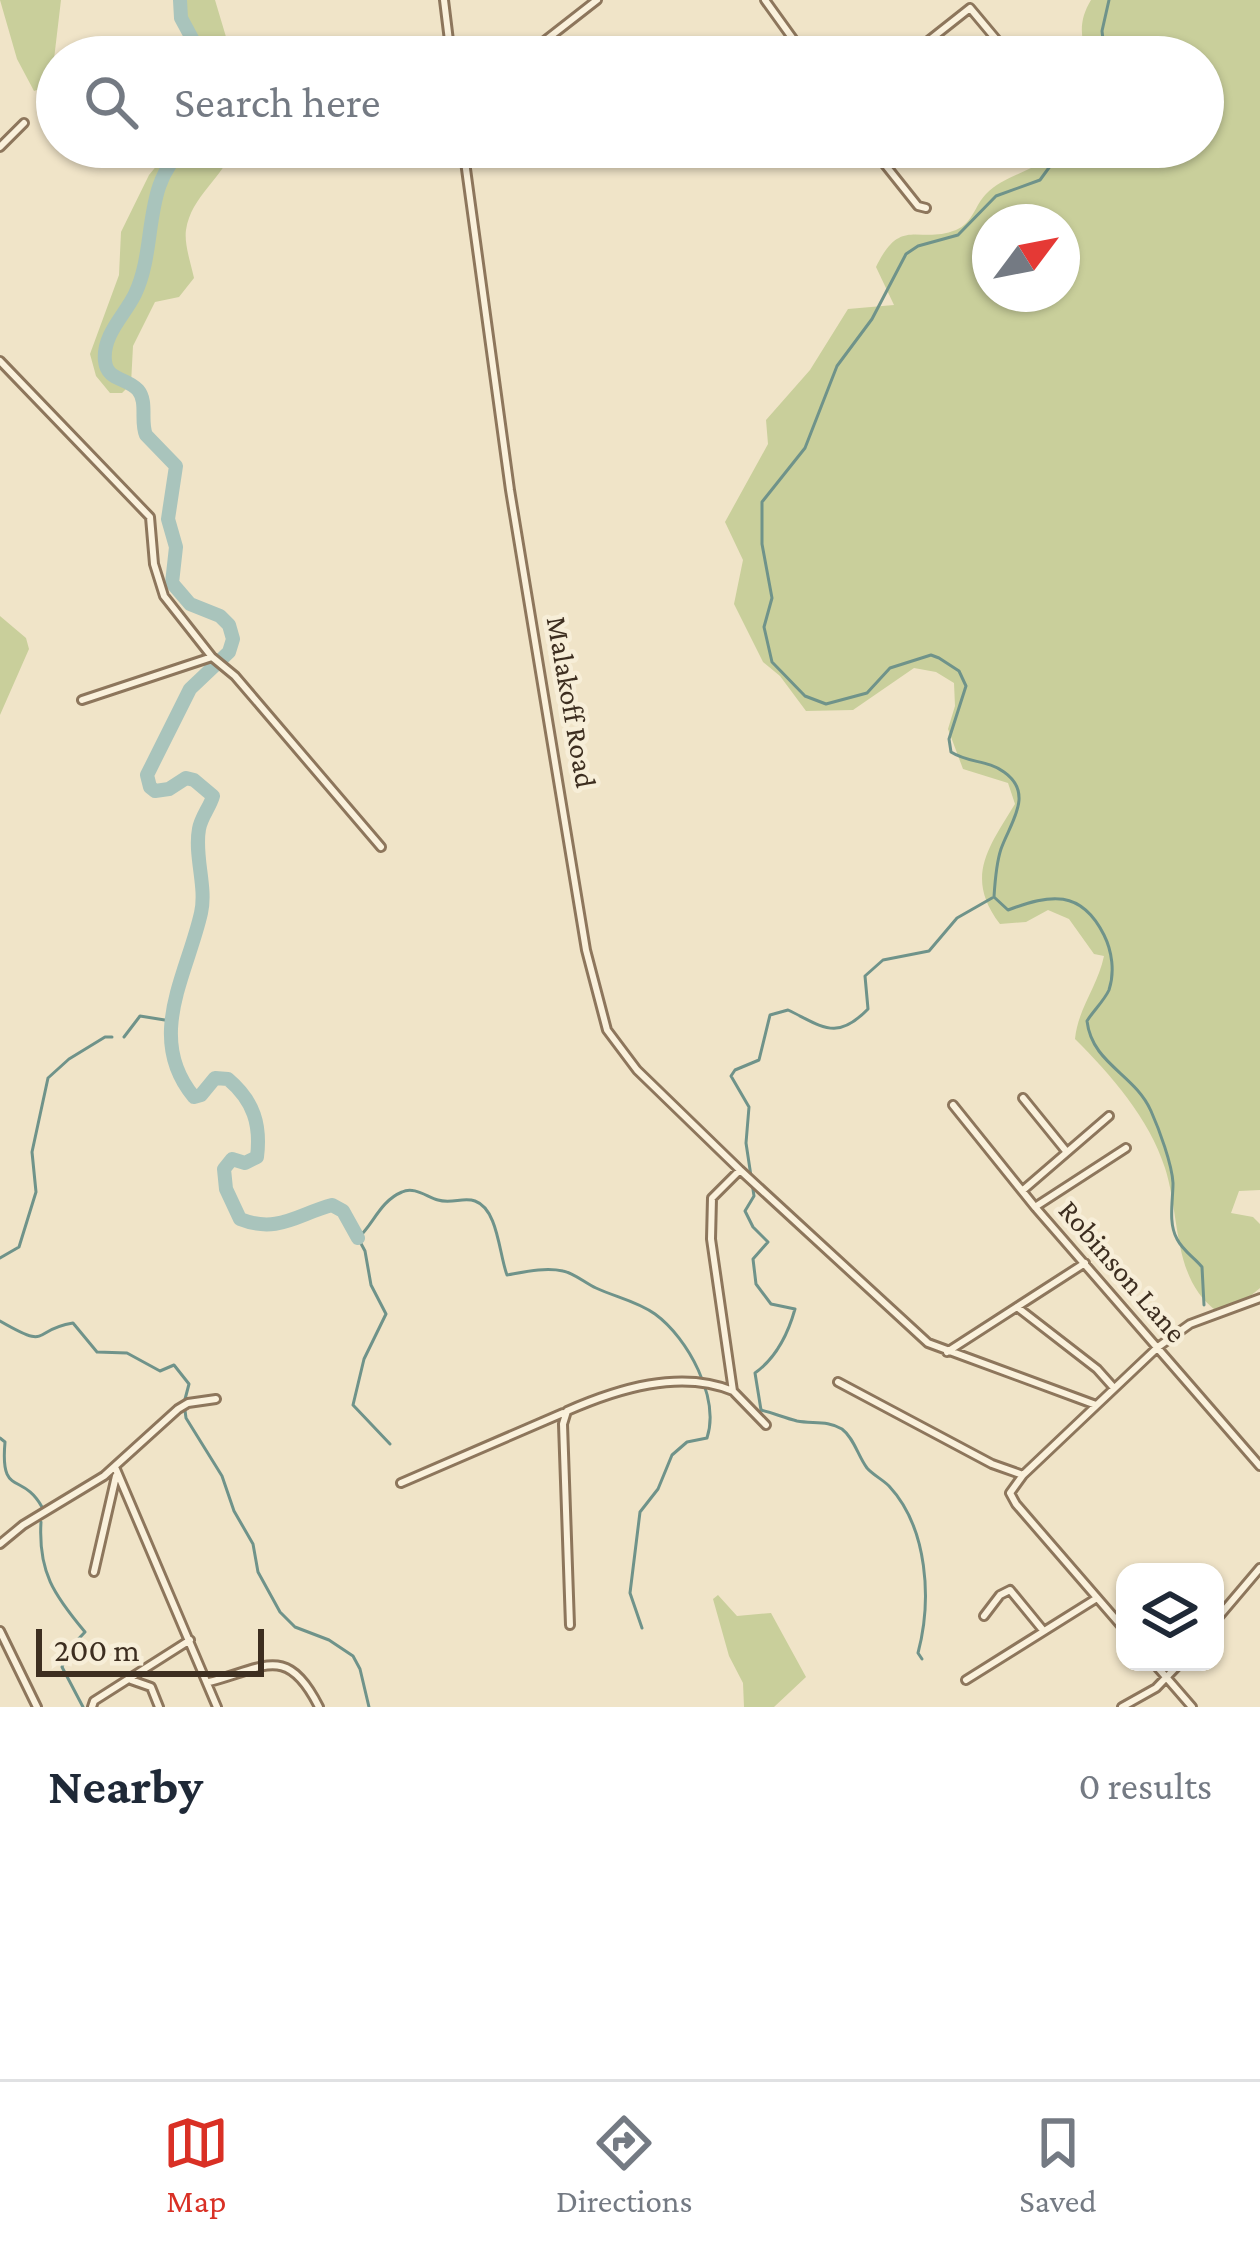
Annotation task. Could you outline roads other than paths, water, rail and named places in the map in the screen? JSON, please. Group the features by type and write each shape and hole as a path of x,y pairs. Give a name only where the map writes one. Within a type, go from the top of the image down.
{"street":[{"path":"444,0 448,36"},
{"path":"551,36 597,0"},
{"path":"765,0 791,36"},
{"path":"965,0 993,36"},
{"path":"935,36 970,8"},
{"path":"0,147 24,123"},
{"name":"Malakoff Road","path":"466,168 511,490 586,950 607,1030 637,1070 928,1343 1096,1406"},
{"path":"888,168 918,206 926,208"},
{"path":"1,364 150,517 154,564 164,596 381,848"},
{"path":"82,700 212,657"},
{"path":"1023,1098 1067,1152"},
{"name":"Robinson Lane","path":"953,1105 1035,1207 1260,1466"},
{"path":"1022,1191 1109,1116"},
{"path":"1035,1207 1126,1148"},
{"path":"733,1390 709,1212 712,1198 743,1173"},
{"path":"946,1352 1085,1263"},
{"path":"1116,1620 1010,1493 1023,1475 1158,1347 1190,1324 1260,1298"},
{"path":"1016,1307 1097,1369 1114,1388"},
{"path":"838,1382 992,1464 1023,1475"},
{"path":"401,1483 641,1384 714,1384 733,1390 766,1425"},
{"path":"0,1542 115,1467 184,1406 216,1399"},
{"path":"568,1411 563,1424 570,1624"},
{"path":"94,1572 115,1487 115,1467"},
{"path":"115,1467 217,1707"},
{"path":"1224,1610 1260,1568"},
{"path":"984,1616 1010,1590 1042,1629"},
{"path":"966,1680 1097,1598"},
{"path":"0,1631 37,1707"},
{"path":"92,1707 94,1701 190,1640"},
{"path":"209,1682 257,1666 290,1667 319,1707"},
{"path":"1161,1671 1192,1707"},
{"path":"1122,1707 1173,1671"},
{"path":"127,1680 151,1687 159,1707"}],"waterway":[{"path":"180,0 181,18 191,36"},
{"path":"1103,36 1109,0"},
{"path":"168,168 156,197 142,275 111,334 105,361 113,376 141,395 146,435 176,466 168,519 176,547 172,583 190,604 220,616 233,639 229,652 190,689 147,775 155,791 186,778 213,796 199,829 202,903 174,1006 172,1052 194,1097 215,1078 228,1079 254,1114 257,1157 245,1163 232,1159 224,1169 226,1189 240,1219 277,1224 332,1205 343,1211 358,1238"},
{"path":"1049,168 1040,180 996,196 958,235 906,254 872,319 837,366 805,448 762,502 762,544 772,598 764,627 772,662 805,696 826,704 867,693 890,668 931,655 959,671 966,686 949,739 951,752 998,768 1018,790 1018,809 1001,849 994,897 1008,910 1051,899 1075,903 1104,935 1112,976 1107,994 1087,1021 1091,1036 1105,1059 1144,1098 1154,1118 1172,1175 1174,1233 1202,1267 1204,1305"},
{"path":"922,1659 918,1653 925,1610 923,1565 902,1503 867,1468 842,1429 761,1410 755,1373 780,1345 795,1309 771,1304 756,1284 753,1259 768,1242 745,1211 754,1196 746,1143 749,1107 731,1076 759,1060 770,1015 788,1010 829,1028 847,1025 868,1009 865,976 883,960 929,951 957,918 992,898"},
{"path":"124,1037 140,1016 171,1021"},
{"path":"0,1258 19,1247 36,1192 32,1152 48,1078 69,1059 112,1037"},
{"path":"390,1444 353,1405 364,1359 386,1314 371,1285 358,1238 388,1201 402,1192 416,1191 443,1201 471,1200 483,1206 493,1222 507,1275 563,1271 655,1314 679,1338 698,1370 710,1422 707,1438 687,1442 672,1455 658,1489 640,1512 630,1593 642,1628"},
{"path":"0,1321 35,1337 73,1323 97,1352 127,1353 160,1371 174,1365 189,1384 186,1418 222,1476 253,1544 258,1572 280,1612 295,1627 353,1656 369,1707"},
{"path":"0,1438 5,1442 9,1478 42,1507"},
{"path":"41,1522 42,1555 50,1582 85,1632 70,1648 62,1667 83,1707"}]}
